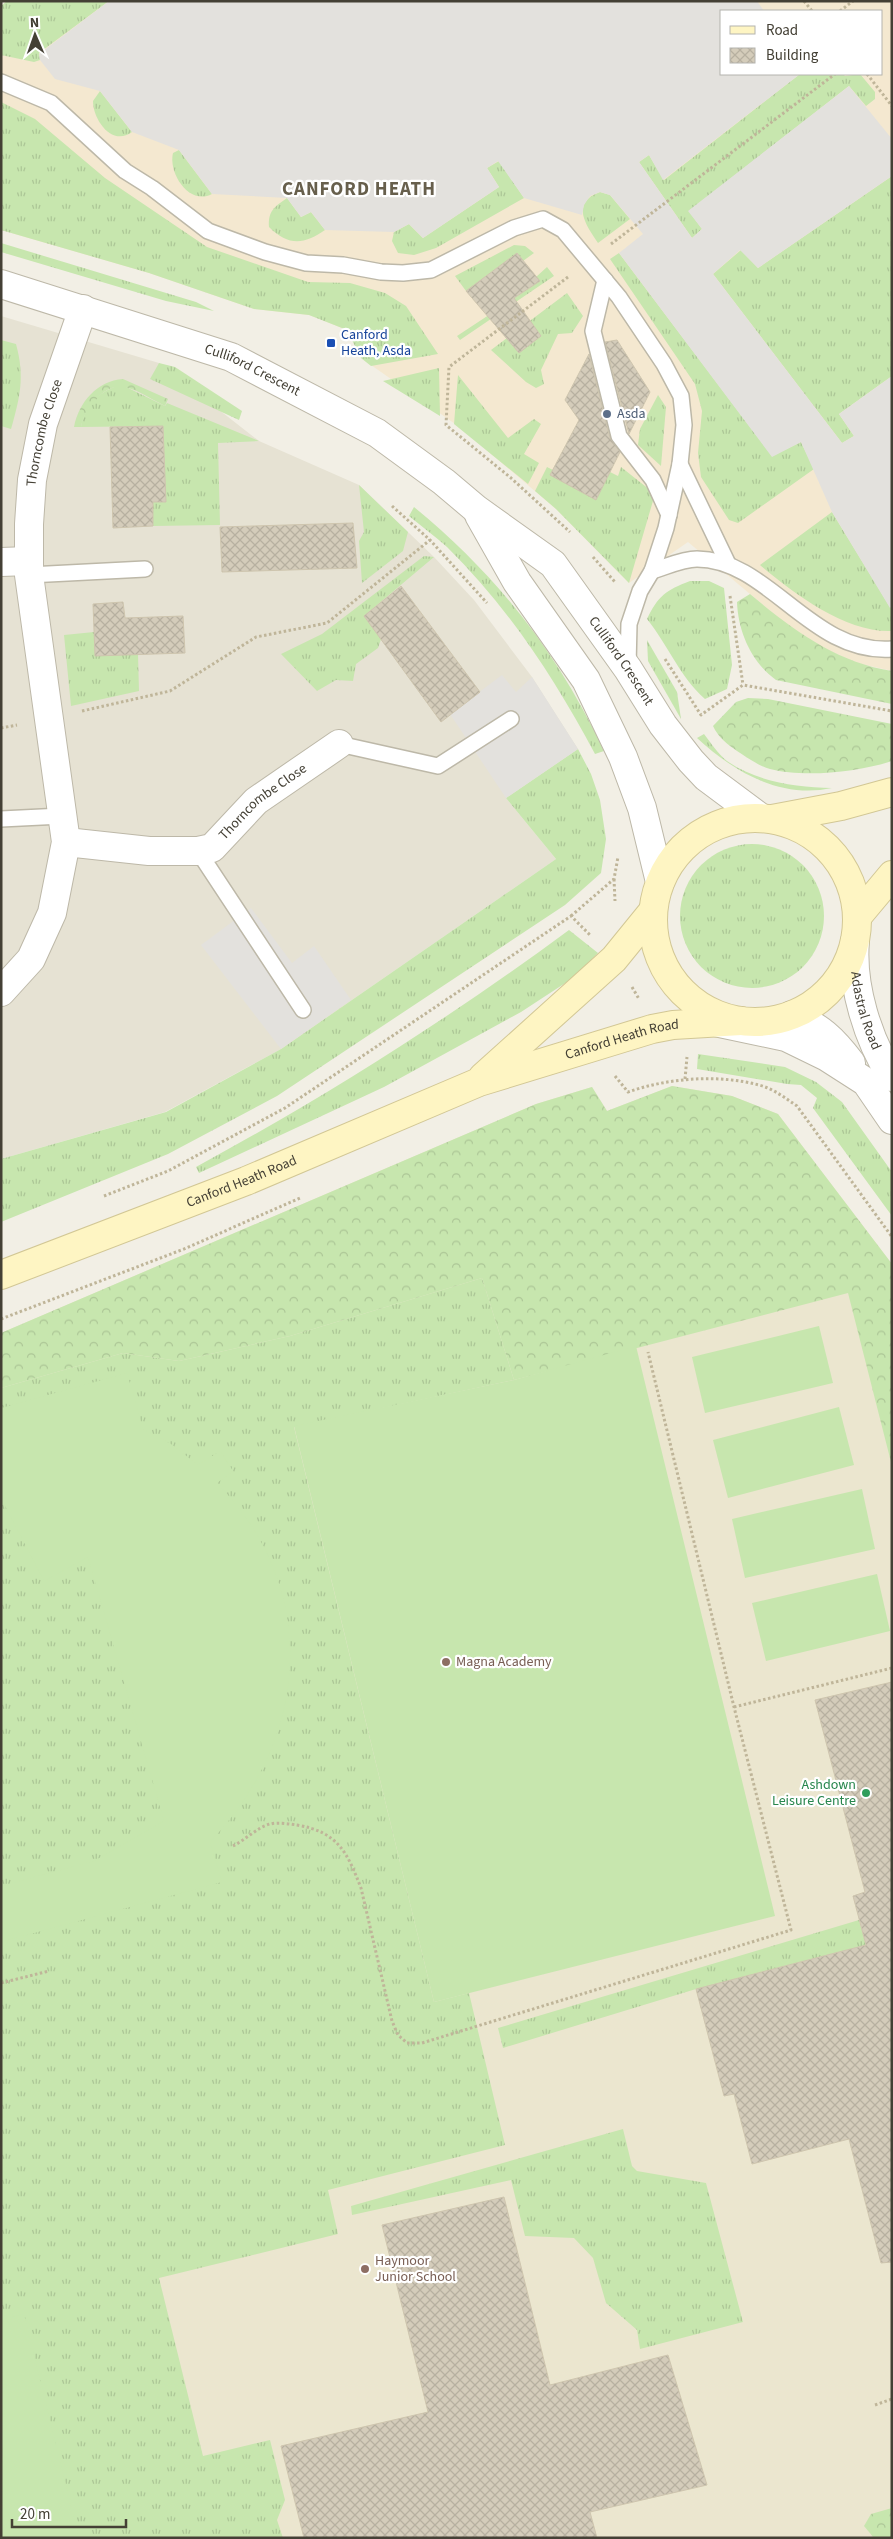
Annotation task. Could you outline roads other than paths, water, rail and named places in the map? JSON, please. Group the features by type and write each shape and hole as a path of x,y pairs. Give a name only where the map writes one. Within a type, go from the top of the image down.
{"main road":[{"path":"766,819 790,824 808,833 831,852 843,869 852,887 856,929 850,956 835,983 819,999 792,1015 767,1021 741,1021 722,1017 688,997 674,983 664,967 657,949 653,930 653,911 660,882 668,866 679,852 700,834 725,822 766,819 841,806 892,792"},
{"path":"856,929 892,875"},
{"name":"Canford Heath Road","path":"479,1082 614,959 653,911"},
{"name":"Canford Heath Road","path":"1,1275 246,1181 479,1082 652,1029 673,1025 741,1021"}],"street":[{"name":"Culliford Crescent","path":"1,284 231,357 377,433 444,482 476,510 553,564 628,669 663,726 701,772 766,819"},
{"name":"Thorncombe Close","path":"1,992 31,959 52,913 64,829 29,568 29,524 32,480 43,424 82,309"},
{"name":"Culliford Crescent","path":"476,510 517,582 586,680 626,766 642,808 660,882"},
{"path":"1,562 29,568"},
{"name":"Thorncombe Close","path":"64,829 149,851 198,851 212,848 256,801 339,744"},
{"name":"Adastral Road","path":"856,929 853,959 860,998 878,1056 879,1079"},
{"path":"792,1015 814,1024 879,1079 892,1120"},
{"path":"714,1022 786,1037 879,1079"}],"lane":[{"path":"1,82 51,103 125,171 152,188 208,231 265,252 306,263 343,265 381,272 403,273 431,270 514,228 542,219 563,230 619,296 664,364 681,396 684,425 680,464 669,515 652,571 640,591 629,624 628,669"},
{"path":"605,280 593,330 619,436 653,480 669,515"},
{"path":"680,464 728,564"},
{"path":"652,571 697,559 728,564 745,573 814,625 840,638 874,650 892,649"},
{"path":"29,568 145,569"},
{"path":"339,744 438,766 511,719"},
{"path":"1,819 64,829"},
{"path":"198,851 303,1010"}],"place":[{"name":"Canford Heath, Asda","path":"331,343"},
{"name":"Asda","path":"607,414"},
{"name":"Magna Academy","path":"446,1662"},
{"name":"Ashdown Leisure Centre","path":"866,1793"},
{"name":"Haymoor Junior School","path":"365,2269"}],"district":[{"name":"CANFORD HEATH","path":"359,189"}]}
